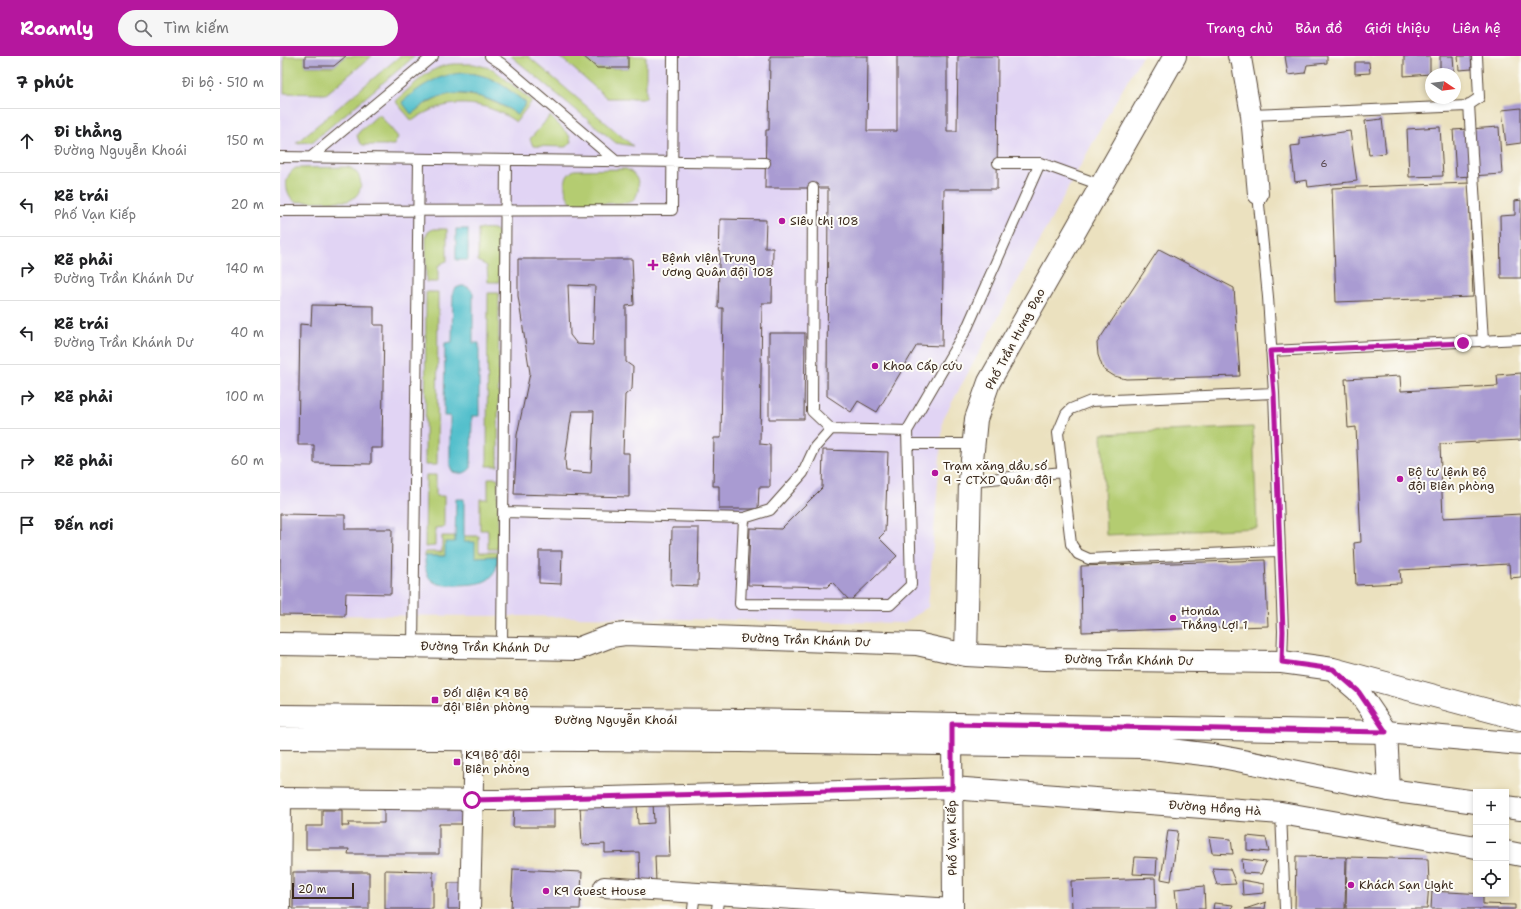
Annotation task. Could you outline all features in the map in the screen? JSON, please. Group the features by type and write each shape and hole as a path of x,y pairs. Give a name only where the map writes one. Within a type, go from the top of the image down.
{"main road":[{"name":"Phố Trần Hưng Đạo","path":"966,656 970,481 976,419 989,382 1175,56"},
{"name":"Đường Trần Khánh Dư","path":"280,644 577,649 611,636 625,634 917,644 966,656 1044,659 1282,662 1333,669 1521,719"},
{"path":"1333,669 1358,691 1386,732 1389,790"},
{"name":"Đường Nguyễn Khoái","path":"280,716 952,734"},
{"path":"952,734 1386,732 1521,744"},
{"path":"952,734 1144,747 1212,755 1389,790 1473,802"},
{"name":"Đường Nguyễn Khoái","path":"280,738 474,740 952,734"},
{"name":"Đường Hồng Hà","path":"952,788 1281,813 1473,846"},
{"path":"1509,807 1521,809"},
{"path":"1509,853 1521,855"}],"street":[{"path":"1238,56 1241,58 1251,115 1258,194"},
{"name":"Phố Vạn Kiếp","path":"952,734 953,909"},
{"path":"470,909 474,740"},
{"path":"280,908 281,798 472,800 952,788"},
{"path":"604,887 694,901 953,909"}],"lane":[{"path":"312,157 433,56"},
{"path":"490,56 508,68 617,162"},
{"path":"280,211 672,210 673,56"},
{"path":"1251,115 1469,104 1479,98 1477,56"},
{"path":"1469,104 1483,342"},
{"path":"280,157 765,163"},
{"path":"413,646 419,159"},
{"path":"502,648 506,160"},
{"path":"998,163 1040,163 1101,185"},
{"path":"744,518 740,604 890,605 911,585 907,431 968,328 1040,163"},
{"path":"813,188 812,412 831,429 907,431"},
{"path":"1258,194 1268,297 1270,351 1274,393 1283,631 1282,662"},
{"path":"1270,351 1521,339"},
{"path":"1274,393 1091,401 1071,409 1066,414 1058,433 1071,544 1078,554 1089,559 1279,551"},
{"path":"503,512 744,518 770,510 803,473 815,447 831,429"},
{"path":"908,444 974,444"},
{"path":"970,481 1063,472"},
{"path":"1281,813 1285,909"}],"shaded area":[{"name":"Bệnh viện Trung ương Quân đội 108","path":"280,56 1142,56 1110,111 943,419 928,607 904,623 522,616 280,615"}],"green space":[{"path":"284,56 305,56 305,66 334,66 346,56 372,56 326,94 284,93"},
{"path":"400,56 415,56 312,142 296,143"},
{"path":"511,56 528,56 633,146 616,143"},
{"path":"559,56 583,56 597,68 628,68 628,56 646,56 646,98 607,98"},
{"path":"474,64 493,69 532,101 516,122 504,114 491,109 477,105 464,104 437,108 424,113 412,121 395,101 429,72 445,65","holes":["464,73 474,74 498,82 526,103 507,108 482,97 453,93 434,99 426,104"]},
{"path":"379,114 398,137 394,145 363,145 359,142 357,135"},
{"path":"550,116 569,135 571,141 569,145 565,147 533,146 530,139"},
{"path":"348,167 358,174 361,184 358,194 348,201 295,202 289,194 286,184 287,179 296,168"},
{"path":"626,169 634,175 638,183 638,192 633,201 627,203 573,204 567,196 565,191 565,181 574,170"},
{"path":"433,229 447,229 447,261 438,266 438,282 426,282 426,236 428,232"},
{"path":"478,229 493,229 498,232 499,282 488,282 487,266 478,261"},
{"path":"426,292 438,292 437,465 425,465"},
{"path":"488,293 499,293 498,466 487,466"},
{"path":"1253,427 1257,528 1106,535 1102,434"},
{"path":"426,475 436,475 436,496 444,496 444,527 435,528 435,546 425,547"},
{"path":"488,478 498,478 498,549 488,549 488,530 480,530 480,499 488,499"},
{"path":"442,536 455,536 455,542 445,556 425,556 425,552 442,552"},
{"path":"464,536 479,536 479,552 498,552 498,556 475,557 464,542"}],"water":[{"path":"464,73 483,76 498,82 526,103 518,115 489,99 467,94 445,95 425,104 411,114 402,102 423,86 438,78"},
{"path":"456,229 468,229 468,260 456,260"},
{"path":"461,286 468,287 473,293 473,343 479,343 479,416 472,416 471,468 461,473 453,472 450,467 450,416 444,416 445,343 452,342 453,292 456,288"},
{"path":"456,499 464,499 464,542 475,542 475,557 498,556 495,572 491,577 481,583 459,585 440,584 431,580 426,571 425,556 445,556 445,542 455,542"}],"building":[{"path":"305,56 346,56 334,66 305,66"},
{"path":"583,56 628,56 628,68 597,68"},
{"path":"770,56 868,56 867,131 897,131 897,56 947,56 947,131 957,131 958,56 998,56 997,189 944,189 942,346 917,345 877,412 858,401 851,412 827,396 828,188 765,188 766,130 769,130"},
{"path":"1285,56 1327,56 1327,63 1307,65 1305,73 1288,75"},
{"path":"1404,56 1430,56 1430,68 1425,68 1425,74 1404,76"},
{"path":"1440,56 1453,56 1454,68 1440,68"},
{"path":"1458,56 1471,56 1472,69 1461,70 1461,68 1459,68"},
{"path":"1355,62 1369,62 1370,73 1355,74"},
{"path":"1521,108 1521,143 1506,145 1502,110"},
{"path":"1382,119 1386,153 1369,155 1365,121"},
{"path":"1440,127 1443,176 1409,177 1407,129"},
{"path":"1499,127 1502,174 1456,177 1453,130"},
{"path":"1350,131 1357,181 1308,187 1307,180 1295,182 1291,146 1300,145 1300,138"},
{"path":"1469,183 1473,297 1336,302 1332,188"},
{"path":"1521,200 1521,278 1501,278 1500,216 1515,215 1515,201"},
{"path":"720,219 766,220 765,248 773,248 772,303 762,303 760,444 770,445 770,487 759,487 758,509 719,509 719,486 713,486 714,438 721,438 723,308 718,308"},
{"path":"1159,249 1234,288 1240,376 1126,379 1114,376 1103,369 1098,355 1097,343"},
{"path":"518,259 632,259 634,305 626,306 626,362 633,367 632,389 625,395 623,453 629,453 629,497 514,494 517,435 530,373 518,296","holes":["568,285 595,286 593,345 577,344 570,335","572,411 594,411 591,473 566,471 565,459"]},
{"path":"312,305 374,306 374,325 384,325 382,448 371,448 371,464 314,463 314,445 298,445 300,324 311,325"},
{"path":"769,333 805,333 804,419 769,419"},
{"name":"Bộ tư lệnh Bộ đội Biên phòng","path":"1521,373 1521,440 1440,444 1443,518 1521,514 1521,577 1510,578 1509,564 1400,570 1401,583 1356,585 1354,543 1361,542 1356,427 1348,428 1345,379 1400,376 1401,391 1498,386 1497,375"},
{"path":"823,450 888,452 885,532 879,538 897,556 850,601 832,582 827,587 748,585 750,528 781,529 822,488"},
{"path":"280,514 345,515 345,529 392,529 391,594 346,593 345,616 280,615"},
{"path":"672,528 699,528 698,586 671,585"},
{"path":"539,551 562,551 561,584 539,583"},
{"path":"1265,560 1268,626 1082,632 1081,566"},
{"path":"384,802 465,802 465,824 439,824 439,854 348,854 349,849 306,849 306,826 322,826 322,810 342,810 342,826 349,826 348,823 384,823"},
{"path":"637,802 638,824 654,823 653,802 668,802 670,856 655,856 656,883 640,883 639,852 605,853 605,844 582,845 580,805"},
{"path":"514,803 554,803 554,827 513,827"},
{"path":"1168,830 1178,831 1171,881 1161,879"},
{"path":"1247,836 1266,838 1269,852 1247,850"},
{"path":"1209,837 1231,839 1233,854 1212,853"},
{"path":"1296,856 1346,857 1345,909 1295,909"},
{"path":"1135,857 1157,858 1156,875 1133,874"},
{"path":"1347,857 1428,859 1429,884 1427,909 1346,909"},
{"path":"1242,859 1266,862 1261,874 1243,873"},
{"path":"1212,868 1230,869 1236,884 1217,885"},
{"name":"K9 Guest House","path":"513,869 582,872 580,909 511,909"},
{"path":"385,870 433,871 433,909 385,909"},
{"path":"293,872 369,872 369,909 293,909"},
{"path":"1155,878 1156,909 1072,909 1071,881"},
{"path":"1242,880 1264,884 1264,893 1243,895"},
{"path":"448,883 468,883 468,909 448,909"},
{"path":"1204,886 1205,909 1177,909 1175,889"},
{"path":"1432,891 1473,893 1473,897 1483,897 1483,904 1515,905 1515,909 1431,909"},
{"path":"1266,902 1265,909 1245,909"},
{"path":"1214,903 1233,905 1232,909 1213,909"}],"place":[{"name":"Siêu thị 108","path":"782,221"},
{"name":"Bệnh viện Trung ương Quân đội 108","path":"653,265"},
{"name":"Khoa Cấp cứu","path":"875,366"},
{"name":"Trạm xăng dầu số 9 - CTXD Quân đội","path":"935,473"},
{"name":"Bộ tư lệnh Bộ đội Biên phòng","path":"1400,479"},
{"name":"Honda Thắng Lợi 1","path":"1173,618"},
{"name":"Đối diện K9 Bộ đội Biên phòng","path":"435,700"},
{"name":"K9 Bộ đội Biên phòng","path":"457,762"},
{"name":"Khách Sạn Light","path":"1351,885"},
{"name":"K9 Guest House","path":"546,891"}],"route":[{"path":"472,800 952,788 952,724 1386,732 1358,691 1333,669 1282,662 1283,631 1274,393 1270,351 1463,343"}]}
